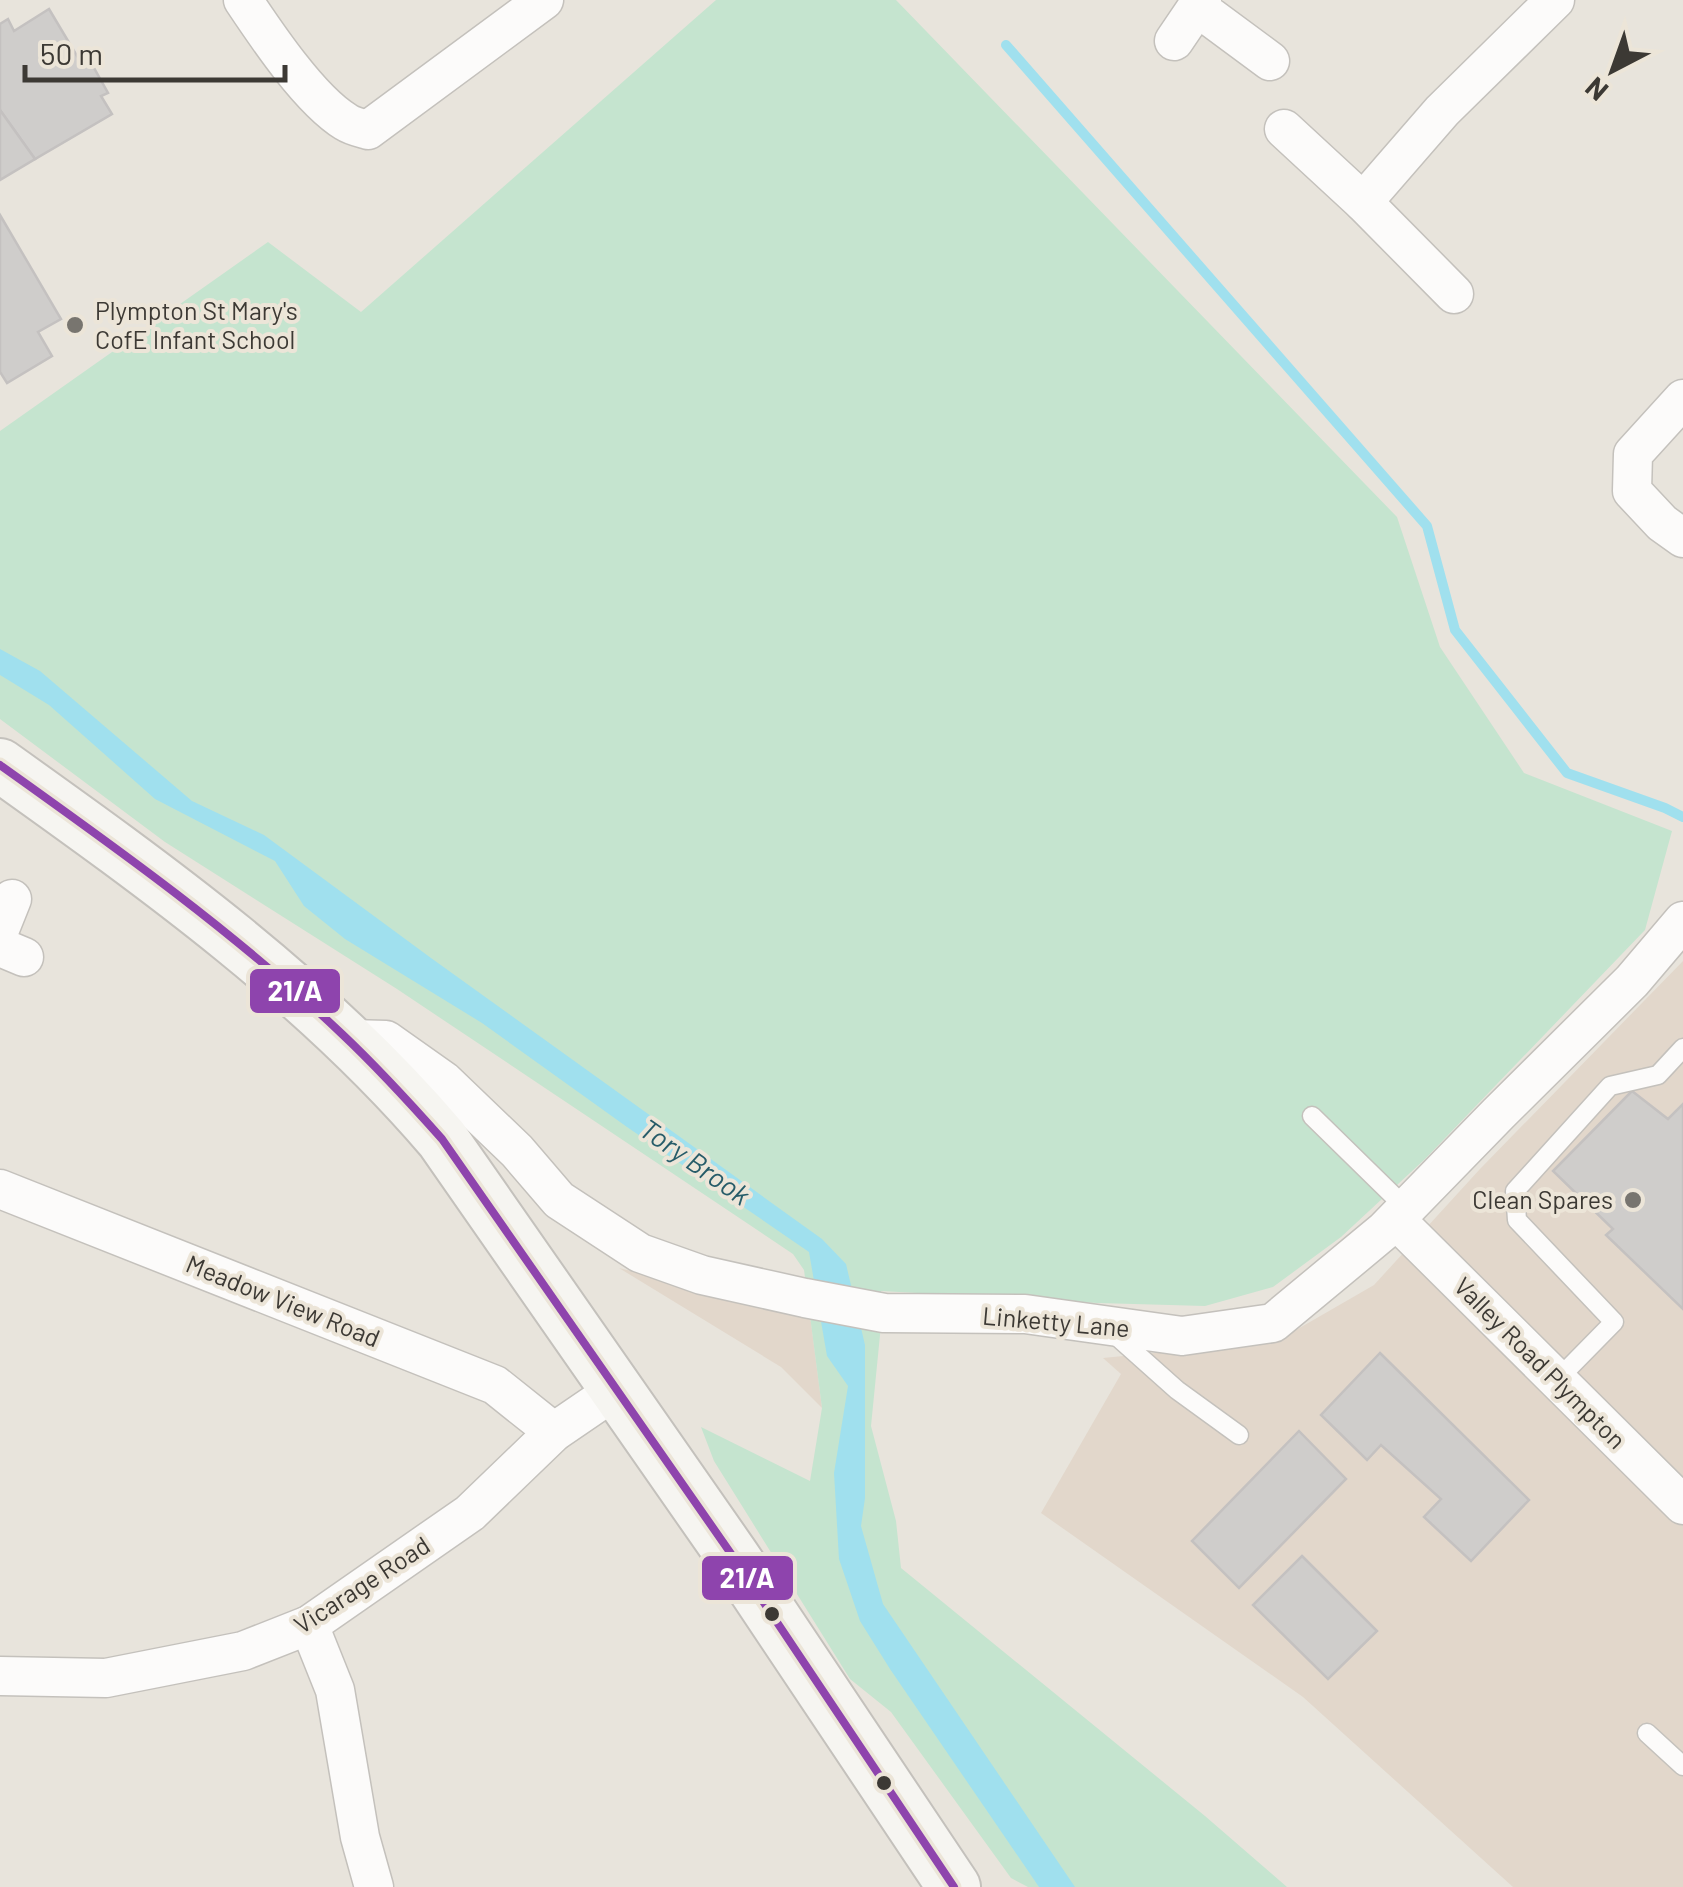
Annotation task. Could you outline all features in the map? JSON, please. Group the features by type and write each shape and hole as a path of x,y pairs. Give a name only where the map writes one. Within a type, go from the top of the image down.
{"main road":[{"path":"0,764 112,845 261,962 350,1039 442,1139 763,1601 954,1887"}],"street":[{"path":"244,0 268,37 318,98 347,124 368,130 544,0"},
{"path":"1363,202 1442,112 1556,0"},
{"path":"1174,41 1199,4 1270,62"},
{"path":"1284,130 1363,202 1454,294"},
{"path":"1683,399 1633,454 1632,491 1662,523 1683,538"},
{"name":"Linketty Lane","path":"350,1039 386,1040 444,1080 517,1151 560,1200 640,1253 702,1274 884,1313 1024,1314 1182,1336 1272,1324 1402,1215 1632,981 1683,921"},
{"name":"Meadow View Road","path":"0,1189 495,1385 554,1432"},
{"name":"Valley Road Plympton","path":"1402,1215 1557,1380 1682,1502"},
{"name":"Vicarage Road","path":"0,1676 106,1678 243,1651 309,1625 470,1513 554,1432 604,1371"},
{"path":"309,1625 335,1690 360,1836 374,1887"}],"lane":[{"path":"1557,1380 1614,1322 1516,1220 1515,1191 1610,1086 1658,1076 1683,1048"},
{"path":"1312,1116 1402,1215"},
{"path":"1104,1325 1176,1390 1239,1436"},
{"path":"1647,1733 1683,1766"}],"shaded area":[{"path":"1683,961 1683,1887 1513,1887 1303,1697 1041,1513 1121,1374 1103,1358 1277,1341 1374,1285 1480,1169"},
{"path":"619,1268 810,1315 822,1408 781,1367"}],"green space":[{"path":"716,0 896,0 1397,517 1440,647 1524,773 1672,831 1645,930 1425,1159 1341,1237 1273,1287 1205,1306 881,1291 871,1426 896,1521 901,1568 1287,1887 1028,1887 1011,1878 891,1712 850,1679 714,1461 701,1427 810,1481 822,1408 804,1270 793,1254 397,989 165,842 0,719 0,431 268,242 361,312"}],"water":[{"name":"Tory Brook","path":"0,649 40,671 192,801 264,835 822,1239 846,1264 865,1345 865,1498 861,1526 883,1604 1075,1887 1039,1887 860,1621 839,1559 834,1473 848,1386 827,1356 809,1252 482,1023 345,939 304,906 275,861 155,799 49,705 0,675"}],"building":[{"path":"49,9 77,56 85,52 108,93 101,96 112,114 35,159 0,110 0,24 8,19 14,31"},
{"path":"0,110 35,159 0,180"},
{"path":"0,215 61,319 38,332 52,356 7,383 0,372"},
{"name":"Clean Spares","path":"1632,1091 1668,1119 1683,1104 1683,1309 1606,1235 1613,1229 1553,1171"},
{"path":"1380,1353 1529,1500 1471,1561 1424,1517 1441,1499 1381,1445 1367,1460 1321,1415"},
{"path":"1299,1431 1346,1479 1239,1588 1192,1541"},
{"path":"1302,1556 1377,1631 1328,1679 1253,1605"}],"waterway":[{"path":"1006,45 1427,526 1455,630 1567,773 1683,817"}],"transit line":[{"name":"21/A","path":"0,765 261,962 355,1047 442,1139 734,1558 954,1887"}],"place":[{"name":"Plympton St Mary's CofE Infant School","path":"75,325"},
{"name":"Clean Spares","path":"1633,1200"}]}
